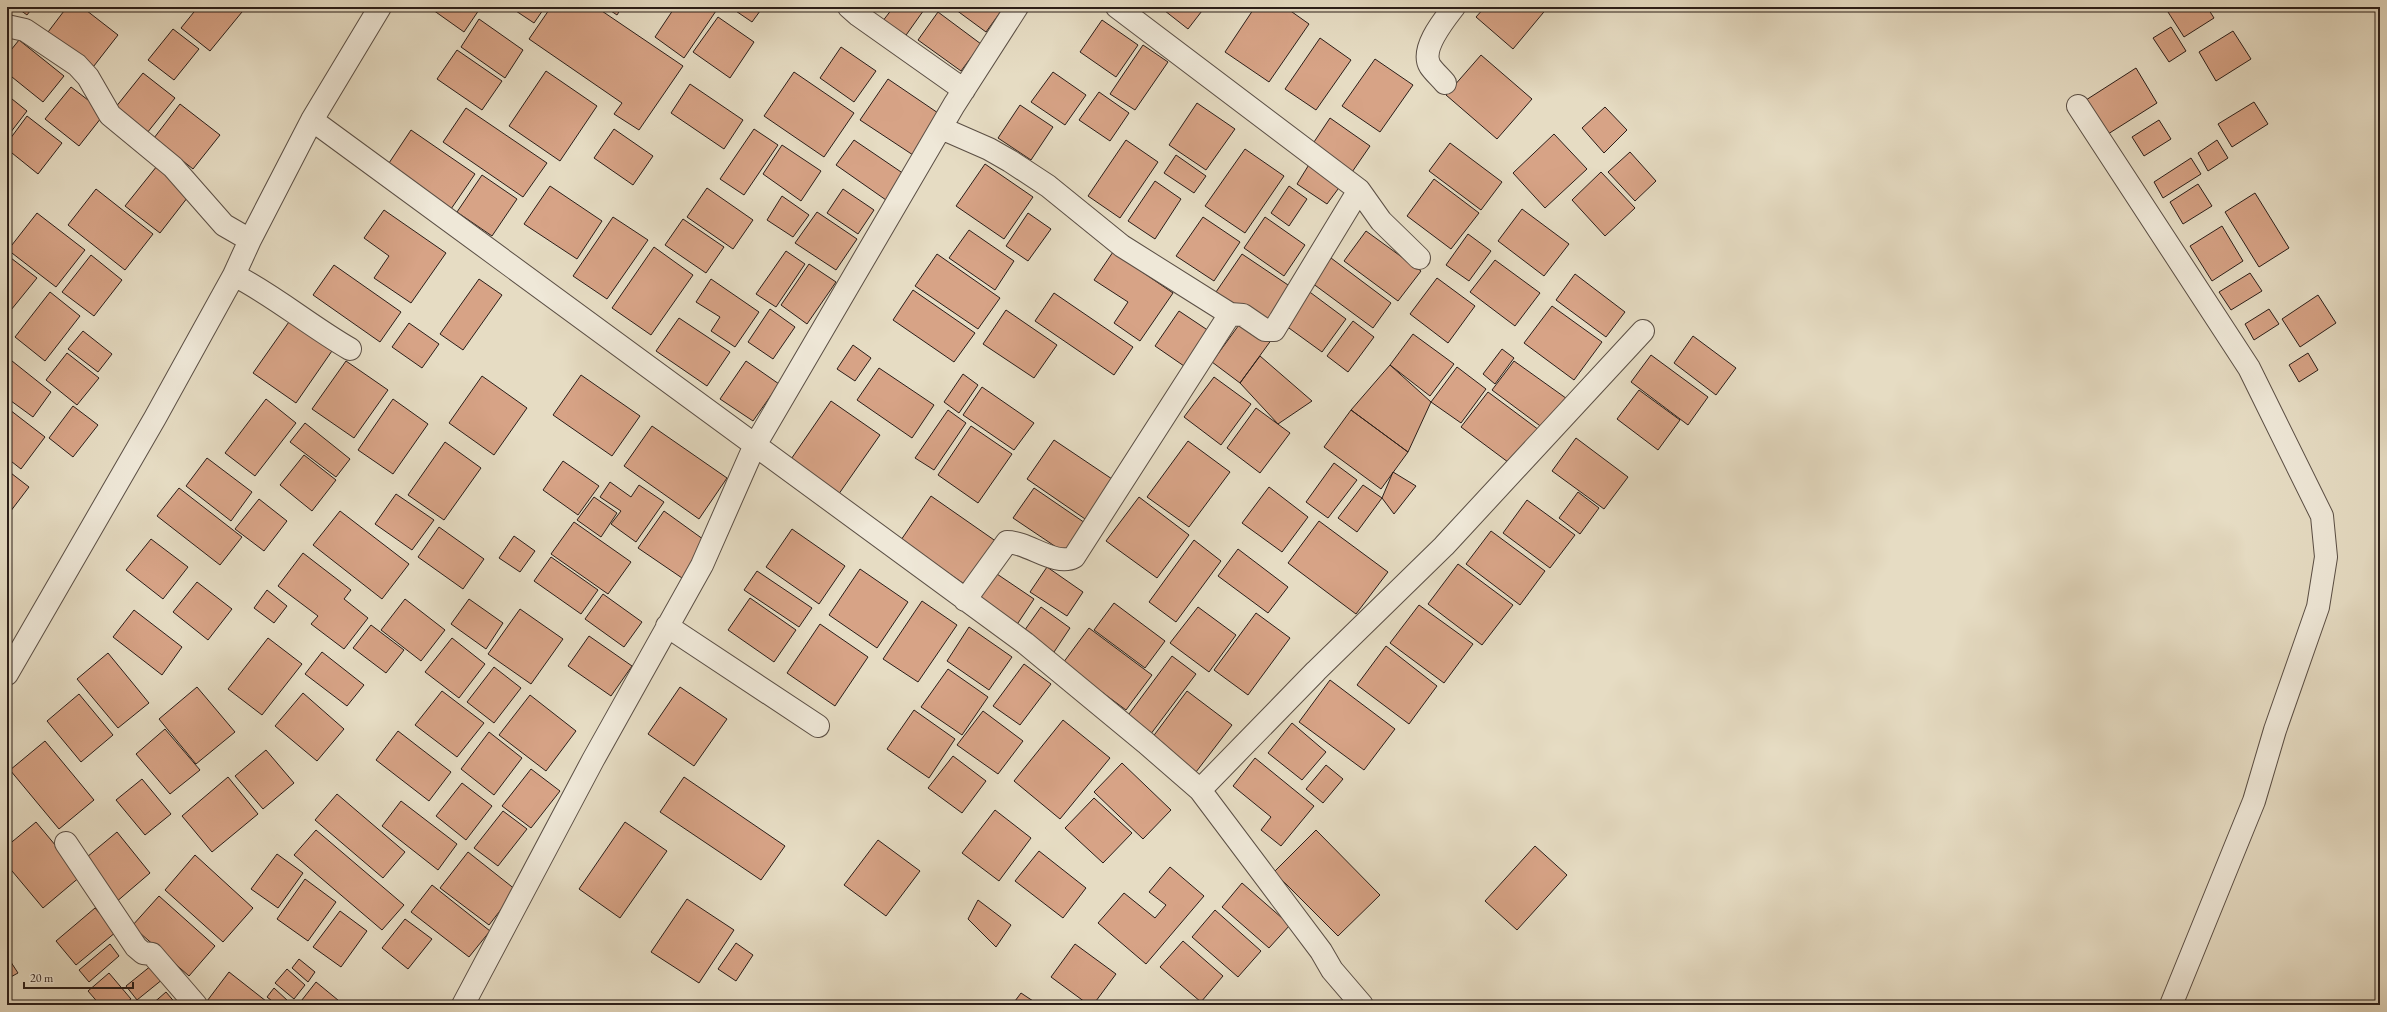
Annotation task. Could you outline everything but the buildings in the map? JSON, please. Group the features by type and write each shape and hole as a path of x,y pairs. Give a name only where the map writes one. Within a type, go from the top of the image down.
{"street":[{"path":"7,674 155,418 234,275 250,240 312,120 380,7"},
{"path":"849,7 858,15 964,90"},
{"path":"463,1005 593,760 702,565 754,447 941,128 1017,7"},
{"path":"1117,7 1359,190 1381,221 1420,258"},
{"path":"1445,83 1430,65 1427,56 1434,34 1454,7"},
{"path":"7,26 25,30 78,65 88,77 110,115 173,167 224,225 250,240"},
{"path":"2078,106 2249,368 2322,516 2325,536 2326,557 2318,607 2275,730 2254,801 2171,1005"},
{"path":"312,120 754,447 1025,644 1200,790 1321,951 1332,970 1362,1005"},
{"path":"941,128 989,149 1010,161 1048,186 1122,246 1230,314 1243,316 1265,330 1274,330 1359,190"},
{"path":"234,275 259,288 324,334 350,349"},
{"path":"965,600 1007,542 1016,542 1059,560 1067,561 1074,557 1230,314"},
{"path":"1200,790 1316,671 1444,546 1643,331"},
{"path":"667,626 818,726"},
{"path":"66,843 136,947 143,953 152,954 196,1005"}]}
